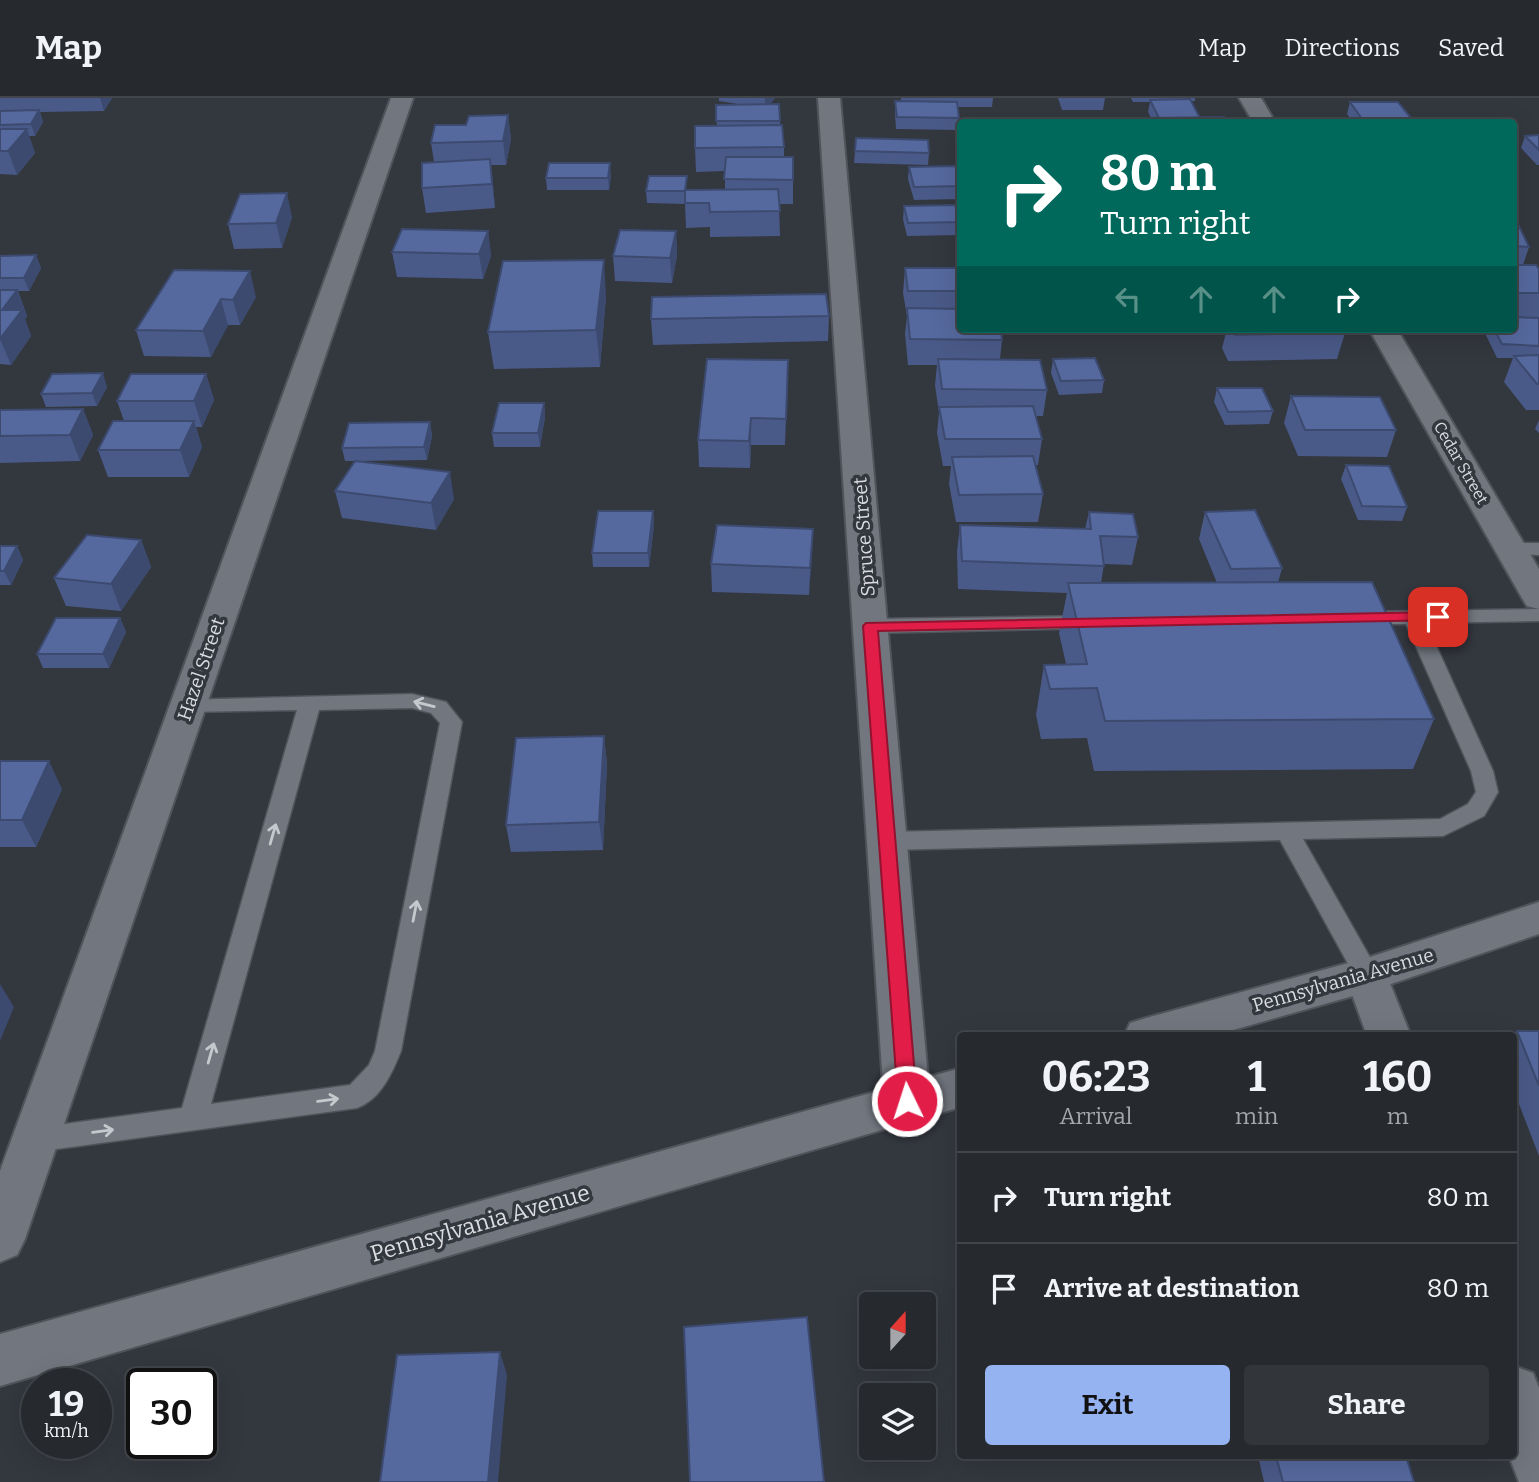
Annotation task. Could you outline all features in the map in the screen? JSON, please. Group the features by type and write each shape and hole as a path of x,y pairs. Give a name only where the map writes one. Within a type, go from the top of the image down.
{"street":[{"name":"Hazel Street","path":"0,1239 402,98"},
{"name":"Spruce Street","path":"829,98 907,1101"},
{"path":"1250,98 1262,119"},
{"name":"Cedar Street","path":"1386,333 1525,549 1539,598"},
{"name":"Pennsylvania Avenue","path":"1160,1032 1367,975 1539,919"},
{"path":"1367,975 1388,1032"},
{"name":"Pennsylvania Avenue","path":"0,1360 957,1088"},
{"path":"1517,1401 1539,1464"}],"lane":[{"path":"1329,619 1539,615"},
{"path":"887,841 1443,827 1476,810 1487,792 1482,771 1413,617"},
{"path":"871,626 1107,622"},
{"path":"35,1140 357,1096 379,1072 388,1051 451,722 438,707 412,701 187,705"},
{"path":"193,1118 310,703"},
{"path":"1287,831 1367,975"}],"building":[{"path":"1190,99 1200,118 1159,118 1150,100"},
{"path":"895,101 957,102 959,118 897,117"},
{"path":"1350,102 1398,102 1411,118 1362,119"},
{"path":"779,104 780,121 716,121 716,105"},
{"path":"39,110 31,124 0,125 0,111"},
{"path":"508,115 503,141 431,143 435,125 466,125 469,116"},
{"path":"1224,117 1225,119 1150,119"},
{"path":"782,125 784,147 695,148 695,126"},
{"path":"0,129 27,129 8,151 0,151"},
{"path":"1539,135 1539,150 1525,136"},
{"path":"856,138 928,140 929,153 855,151"},
{"path":"726,157 793,157 793,180 724,179"},
{"path":"490,159 492,184 422,188 422,163"},
{"path":"549,163 610,163 608,178 546,178"},
{"path":"956,166 957,186 914,187 909,167"},
{"path":"649,176 687,176 685,191 646,191"},
{"path":"778,189 780,211 710,212 709,203 685,203 685,190"},
{"path":"287,193 276,223 228,224 240,194"},
{"path":"955,205 957,222 908,223 904,206"},
{"path":"1517,226 1519,226 1529,247 1517,246"},
{"path":"402,229 488,231 479,254 392,252"},
{"path":"620,230 676,231 670,258 613,256"},
{"path":"36,255 24,278 0,278 0,256"},
{"path":"604,260 596,330 488,332 503,261"},
{"path":"1517,265 1536,265 1539,269 1539,293 1517,293"},
{"path":"905,268 957,268 957,291 908,291"},
{"path":"174,270 250,271 233,300 221,299 203,331 136,330"},
{"path":"0,290 17,290 2,310 22,310 0,339"},
{"path":"826,294 829,316 651,319 652,297"},
{"path":"907,308 957,309 957,333 1001,333 1002,340 910,339"},
{"path":"1517,317 1539,318 1539,346 1502,344 1496,333 1517,333"},
{"path":"1234,333 1345,333 1235,335"},
{"path":"1539,355 1539,384 1537,384 1514,356"},
{"path":"1095,358 1104,380 1061,381 1053,359"},
{"path":"707,359 788,360 786,419 751,418 749,441 698,440"},
{"path":"938,359 1040,360 1047,390 942,389"},
{"path":"103,373 92,393 41,394 52,374"},
{"path":"131,374 206,374 194,401 117,401"},
{"path":"1217,388 1262,388 1273,411 1228,412"},
{"path":"1291,396 1380,397 1396,430 1305,430"},
{"path":"499,403 544,403 538,433 492,433"},
{"path":"1033,406 1042,439 945,439 939,407"},
{"path":"83,409 70,435 0,436 0,410"},
{"path":"113,421 194,421 180,450 98,450"},
{"path":"430,422 424,447 342,448 349,423"},
{"path":"1033,456 1043,494 959,495 952,457"},
{"path":"355,461 450,472 431,503 335,491"},
{"path":"1346,465 1389,466 1407,507 1362,506"},
{"path":"1255,510 1282,568 1231,569 1205,512"},
{"path":"598,511 653,511 648,553 592,553"},
{"path":"1089,512 1133,514 1138,537 1100,536 1104,566 962,561 960,525 1091,529"},
{"path":"717,525 813,529 810,568 711,564"},
{"path":"87,535 141,540 111,584 54,578"},
{"path":"0,546 17,546 4,571 0,571"},
{"path":"1372,582 1434,719 1105,721 1097,688 1050,689 1044,665 1087,664 1068,583"},
{"path":"56,618 120,618 103,654 37,654"},
{"path":"604,736 599,822 506,825 516,738"},
{"path":"0,761 49,761 22,820 0,820"},
{"path":"1517,1031 1539,1031 1539,1086"},
{"path":"807,1317 824,1482 690,1482 684,1327"},
{"path":"500,1352 488,1482 380,1482 397,1355"},
{"path":"1277,1459 1407,1459 1414,1482 1283,1482"}],"route":[{"path":"907,1101 871,626 1438,617"}]}
